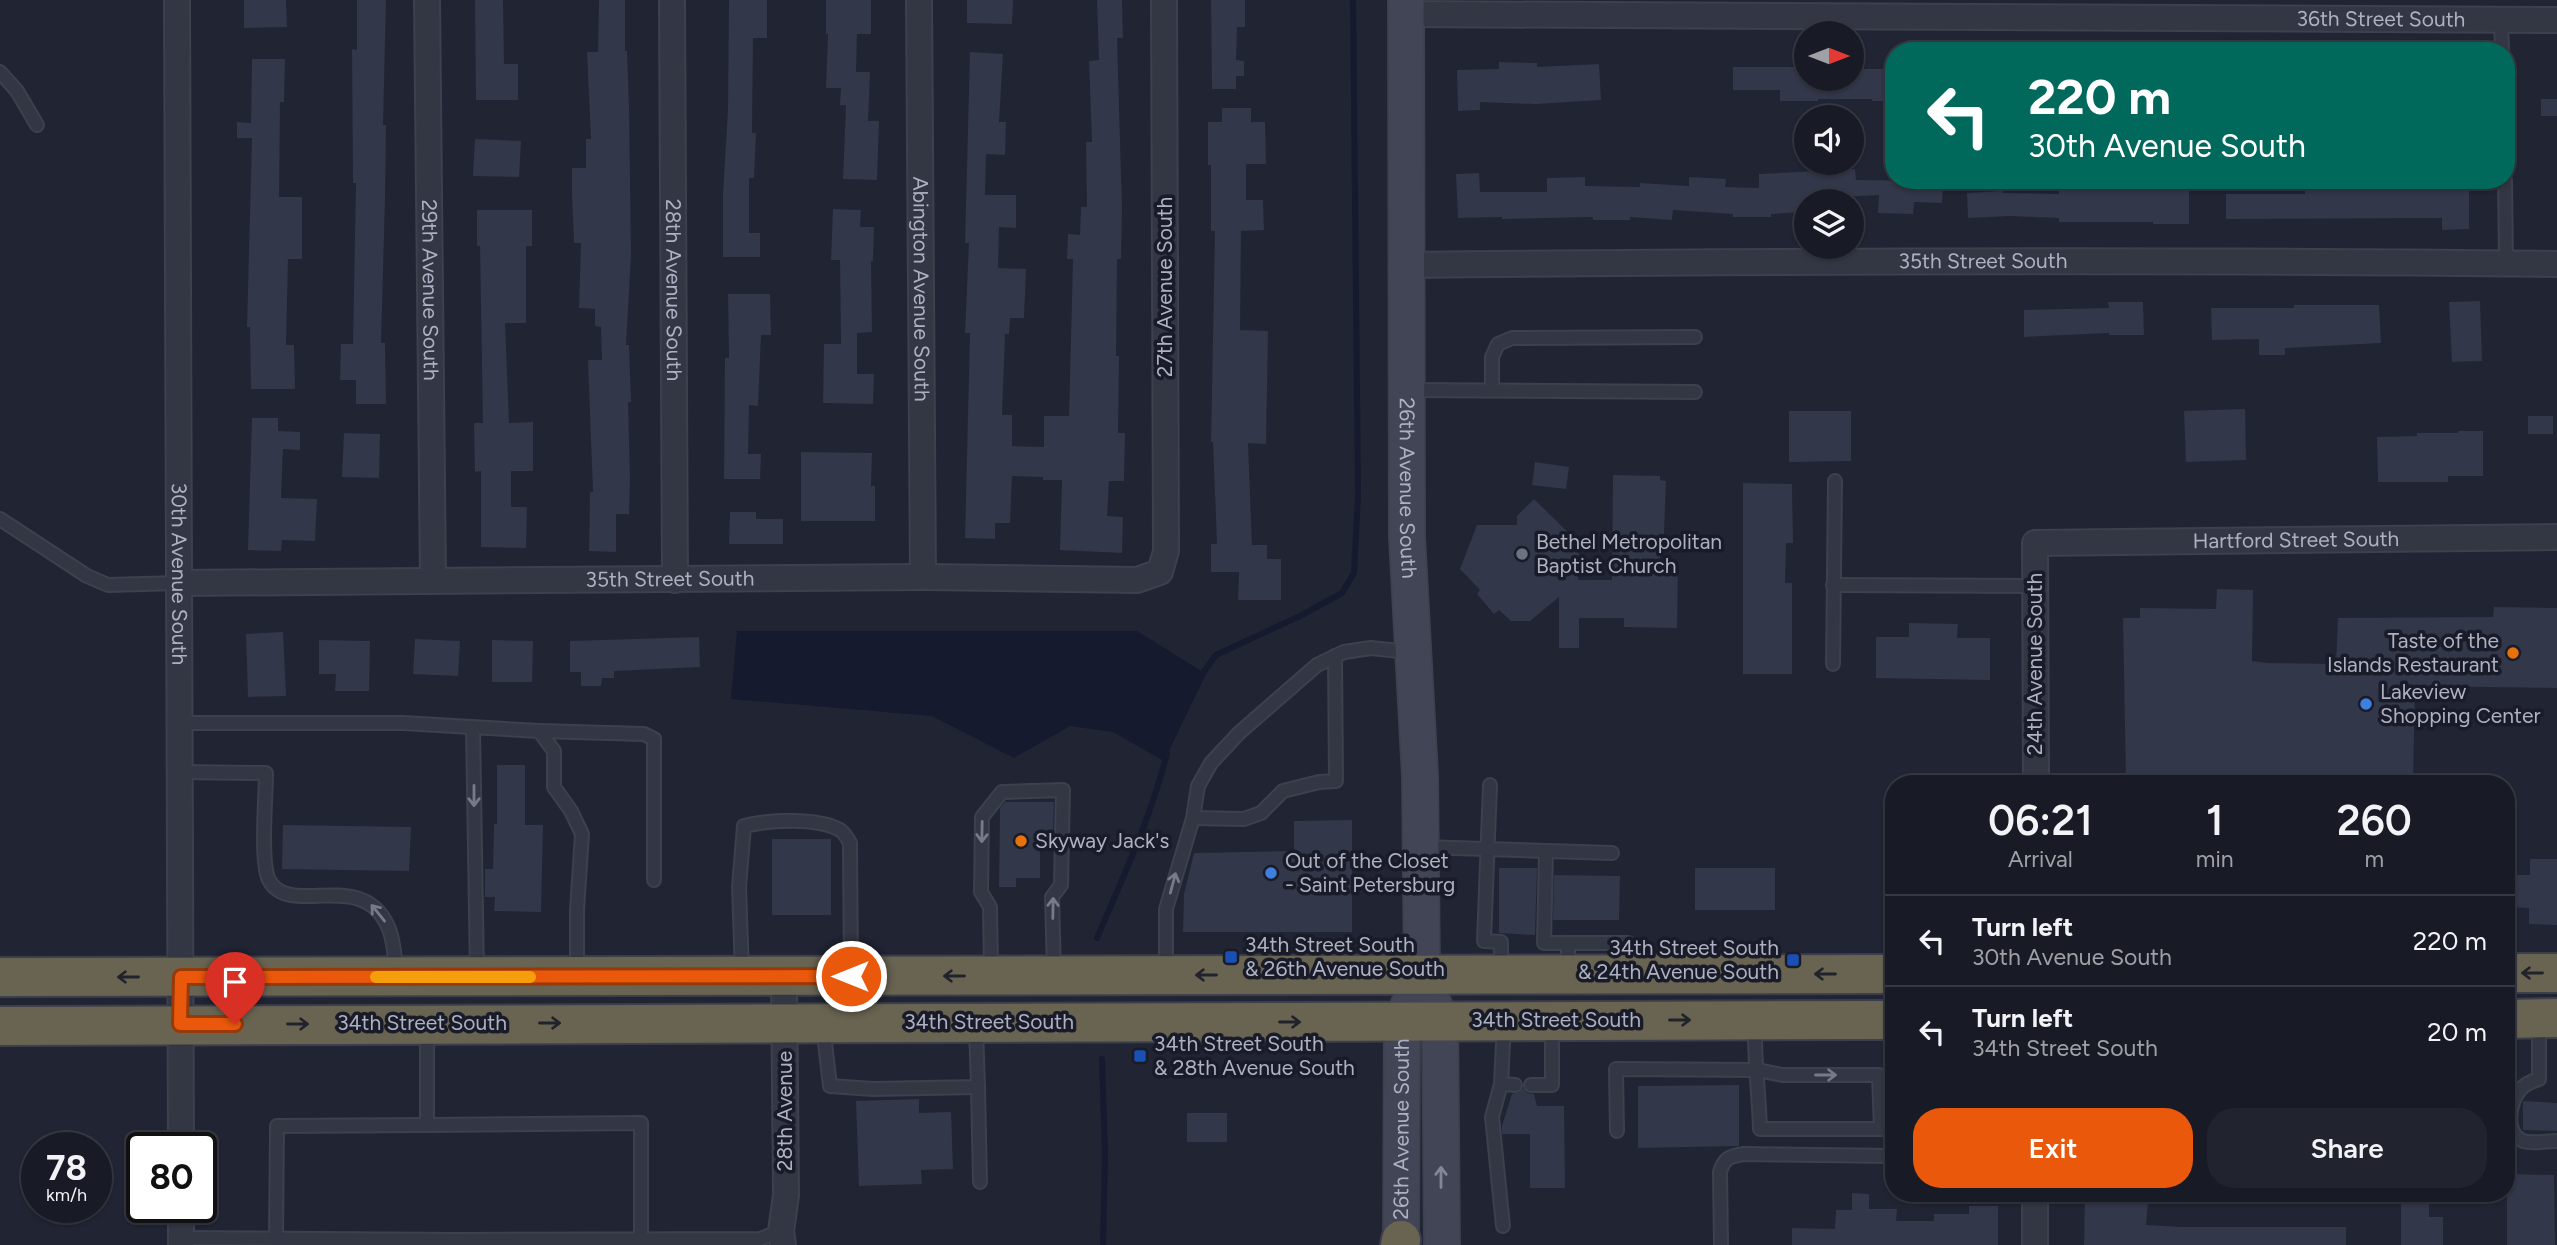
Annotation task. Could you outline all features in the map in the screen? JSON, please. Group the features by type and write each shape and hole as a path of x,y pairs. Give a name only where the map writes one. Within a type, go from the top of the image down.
{"highway":[{"path":"0,977 1501,975 1568,959 1885,974"},
{"path":"2515,973 2557,973"},
{"name":"34th Street South","path":"0,1026 1885,1020"}],"street":[{"name":"30th Avenue South","path":"177,0 181,1132"},
{"name":"29th Avenue South","path":"428,0 433,580"},
{"name":"28th Avenue South","path":"671,0 676,580"},
{"name":"Abington Avenue South","path":"919,0 923,577"},
{"name":"27th Avenue South","path":"1160,572 1166,551 1164,0"},
{"name":"36th Street South","path":"1406,7 2557,20"},
{"name":"26th Avenue South","path":"1406,7 1407,537 1420,776 1422,975 1440,1020 1442,1245"},
{"name":"35th Street South","path":"1407,265 2297,261 2557,264"},
{"name":"Hartford Street South","path":"2035,543 2557,537"},
{"name":"24th Avenue South","path":"2035,543 2036,775"},
{"name":"35th Street South","path":"178,583 923,577 1137,580 1160,572"},
{"name":"26th Avenue South","path":"1400,1243 1402,1021 1422,975"},
{"name":"28th Avenue","path":"782,1238 786,1195 784,976"},
{"path":"2035,1202 2035,1245"},
{"path":"181,1223 181,1241"}],"lane":[{"path":"2501,19 2502,42"},
{"path":"0,72 17,91 37,125"},
{"path":"2505,189 2506,263"},
{"path":"1492,390 1492,357 1498,344 1512,338 1695,337"},
{"path":"1407,390 1695,392"},
{"path":"1833,664 1835,481"},
{"path":"0,519 87,576 108,585 178,583"},
{"path":"1833,585 2035,586"},
{"path":"1166,975 1166,909 1193,818 1198,786 1211,763 1285,690 1317,665 1344,652 1371,648 1413,652"},
{"path":"1193,818 1244,819 1261,813 1283,791 1319,782 1336,781 1335,656"},
{"path":"179,723 403,723 644,734 654,739 654,880"},
{"path":"473,728 477,977"},
{"path":"539,731 554,751 554,787 571,811 582,834 576,977"},
{"path":"180,772 266,773 266,869 273,886 284,893 367,900 389,927 397,977"},
{"path":"1490,785 1484,941 1502,942 1501,975"},
{"path":"991,976 990,907 981,892 982,817 1002,792 1063,790 1061,886 1052,897 1054,976"},
{"path":"743,976 739,887 744,826 767,821 828,825 843,831 850,843 851,976"},
{"path":"1421,846 1612,853"},
{"path":"1545,851 1544,943 1568,959 1628,943"},
{"path":"2515,1099 2519,1091 2539,1079 2534,1019"},
{"path":"1503,1226 1492,1117 1501,1084 1504,1020"},
{"path":"1531,1085 1552,1085 1552,1020"},
{"path":"1617,1131 1616,1069 1758,1070 1782,1075 1879,1076 1881,1129 1760,1129 1758,1070 1754,1045 1755,1020"},
{"path":"823,1022 830,1086 873,1089 978,1087"},
{"path":"975,1022 980,1182"},
{"path":"427,1023 427,1125"},
{"path":"1501,1084 1515,1085"},
{"path":"276,1240 277,1126 640,1124 641,1239"},
{"path":"2515,1136 2523,1141 2557,1141"},
{"path":"1721,1245 1720,1172 1723,1163 1730,1156 1885,1156"},
{"path":"181,1241 641,1239 689,1242 782,1238"}],"water":[{"path":"737,631 1137,631 1206,674 1164,761 1113,732 1070,726 1014,758 932,716 731,699"}],"building":[{"path":"244,0 286,0 287,27 244,28"},
{"path":"357,0 386,0 381,343 385,343 386,404 356,404 356,380 340,380 341,344 353,344 356,183 353,183 352,49 357,50"},
{"path":"475,0 503,0 504,64 518,64 518,100 476,100"},
{"path":"599,0 625,0 629,107 631,255 626,345 629,345 631,402 628,402 629,514 616,514 616,552 589,551 590,492 593,492 588,360 602,360 601,327 595,326 595,309 579,308 581,243 574,243 572,192 572,168 586,168 586,139 591,139 587,52 598,52"},
{"path":"729,0 767,0 767,38 753,38 752,133 756,133 754,178 749,178 749,233 760,233 760,257 723,257"},
{"path":"826,0 871,0 871,34 857,34 856,72 870,72 868,121 879,121 877,180 843,179 846,105 840,105 841,88 826,88"},
{"path":"967,0 1013,0 1012,24 967,23"},
{"path":"1097,0 1122,0 1123,38 1117,38 1122,208 1121,259 1117,259 1116,356 1119,356 1118,433 1125,433 1124,481 1109,481 1107,516 1123,517 1122,553 1060,550 1062,480 1043,480 1043,477 1012,476 1010,523 995,523 995,539 965,538 970,333 965,333 969,243 965,243 970,52 1003,54 999,122 1006,122 1005,155 986,154 985,195 1016,195 1016,228 999,227 998,268 1026,269 1024,318 1010,318 1009,334 1005,334 1002,415 1012,415 1012,446 1044,447 1044,416 1069,416 1073,259 1067,259 1068,234 1080,235 1081,207 1087,207 1086,142 1092,142 1089,61 1099,60"},
{"path":"1211,0 1245,0 1245,27 1237,27 1236,60 1244,61 1244,76 1236,76 1236,89 1212,89"},
{"path":"252,59 285,59 284,102 280,102 279,197 302,197 302,259 288,259 286,345 294,345 295,389 251,389 250,327 247,327 252,138 237,138 237,122 251,123"},
{"path":"1499,62 1537,63 1537,67 1599,64 1601,100 1536,104 1480,102 1480,110 1458,111 1457,70 1499,69"},
{"path":"1733,67 1794,67 1794,91 1864,91 1864,69 1885,69 1885,101 1780,101 1780,90 1733,90"},
{"path":"2541,99 2557,99 2557,116 2541,116"},
{"path":"1222,108 1251,108 1251,122 1265,122 1266,164 1246,164 1246,200 1263,200 1264,230 1241,231 1240,330 1268,331 1266,444 1248,443 1252,545 1267,545 1267,559 1281,559 1281,600 1238,600 1239,572 1211,572 1211,544 1217,544 1211,442 1215,231 1211,231 1208,122 1222,122"},
{"path":"475,139 521,141 519,177 473,176"},
{"path":"1794,172 1794,175 1856,175 1856,180 1885,180 1885,189 1943,189 1942,203 1914,202 1913,214 1878,213 1879,195 1864,196 1864,189 1794,189 1794,213 1771,214 1771,217 1733,217 1733,214 1673,210 1672,220 1630,217 1630,220 1593,220 1593,217 1458,218 1456,174 1479,173 1480,192 1547,192 1547,178 1585,177 1585,186 1640,187 1640,183 1689,186 1689,177 1726,179 1725,187 1759,188 1759,174"},
{"path":"2059,189 2189,189 2189,224 2059,222 2059,218 2009,216 1968,218 1967,193 2003,191 2059,194"},
{"path":"2305,189 2469,189 2469,229 2442,230 2442,218 2226,219 2226,194 2305,194"},
{"path":"833,209 861,210 860,227 874,227 871,261 872,332 857,333 857,374 874,374 873,404 823,403 824,344 841,344 840,260 831,260"},
{"path":"477,210 532,210 532,246 526,246 526,323 505,323 509,423 533,422 533,471 511,471 511,507 527,507 526,548 481,547 481,471 475,472 474,423 483,423"},
{"path":"728,294 770,294 771,335 761,335 758,406 749,405 748,454 761,454 760,479 724,479 725,358 729,358"},
{"path":"2480,301 2482,361 2452,362 2449,302"},
{"path":"2108,302 2143,302 2144,335 2109,333 2024,337 2024,310 2109,308"},
{"path":"2294,305 2379,305 2381,343 2285,348 2285,355 2259,355 2259,339 2212,340 2211,308 2294,308"},
{"path":"2245,409 2246,460 2186,462 2184,411"},
{"path":"1789,411 1851,411 1851,461 1789,462"},
{"path":"2528,416 2553,416 2553,434 2528,434"},
{"path":"252,418 278,418 278,431 300,432 300,450 283,449 281,498 317,499 315,541 282,540 281,551 248,550"},
{"path":"2483,431 2483,476 2448,476 2448,482 2378,482 2377,437"},
{"path":"344,433 380,434 379,478 342,477"},
{"path":"801,452 872,453 871,486 875,486 875,521 801,521"},
{"path":"1535,462 1569,467 1566,489 1532,485"},
{"name":"Bethel Metropolitan Baptist Church","path":"1613,475 1660,476 1660,480 1666,481 1664,534 1660,534 1660,566 1678,567 1677,628 1624,627 1624,618 1579,618 1579,648 1559,648 1559,597 1530,621 1511,621 1499,610 1494,614 1477,594 1480,590 1460,569 1477,525 1517,525 1517,516 1534,499 1579,543 1578,580 1612,580"},
{"path":"1743,483 1792,484 1793,543 1786,543 1785,583 1792,583 1792,674 1743,674"},
{"path":"730,512 756,512 756,519 783,519 783,544 729,544"},
{"path":"2217,589 2253,590 2252,661 2336,664 2338,618 2493,617 2494,607 2557,608 2557,688 2415,686 2413,775 2126,775 2123,618 2140,618 2140,608 2216,609"},
{"path":"1909,623 1958,624 1957,638 1990,638 1990,680 1876,678 1876,637 1909,637"},
{"path":"283,632 286,696 248,697 246,634"},
{"path":"699,637 700,667 614,671 614,678 602,678 601,686 581,686 581,672 570,672 570,641"},
{"path":"415,639 460,641 458,676 413,674"},
{"path":"319,640 370,641 369,691 335,691 336,674 319,674"},
{"path":"492,640 533,641 532,682 492,682"},
{"path":"497,765 525,765 525,825 543,825 541,912 494,911 495,897 485,897 485,869 493,869 494,824 497,824"},
{"path":"1005,802 1054,802 1053,836 1040,835 1040,878 1016,878 1016,887 999,887 1000,808"},
{"name":"Out of the Closet - Saint Petersburg","path":"1352,820 1352,932 1183,932 1184,894 1194,853 1294,851 1294,821"},
{"path":"283,825 411,827 409,871 282,869"},
{"path":"772,839 831,839 831,915 772,915"},
{"path":"2530,859 2557,859 2557,925 2529,924 2529,908 2515,907 2515,875 2530,875"},
{"path":"1499,868 1537,868 1535,935 1499,933"},
{"path":"1695,868 1775,868 1775,910 1695,910"},
{"path":"1554,875 1620,876 1619,920 1553,920"},
{"path":"1739,1085 1739,1146 1638,1148 1638,1086"},
{"path":"1523,1088 1527,1093 1534,1094 1537,1106 1564,1106 1565,1188 1530,1188 1530,1134 1502,1134 1512,1094"},
{"path":"919,1099 919,1113 951,1112 953,1169 921,1170 922,1184 859,1186 856,1101"},
{"path":"2523,1101 2557,1103 2557,1131 2523,1130"},
{"path":"1187,1113 1227,1113 1227,1142 1187,1142"},
{"path":"2515,1174 2554,1175 2555,1245 2507,1245 2507,1202 2515,1202"},
{"path":"1852,1193 1869,1194 1869,1209 1897,1209 1896,1221 1934,1221 1934,1214 1969,1214 1969,1206 1998,1206 1998,1245 1792,1245 1792,1228 1835,1229 1836,1210 1852,1210"},
{"path":"2085,1202 2148,1202 2146,1225 2346,1227 2346,1245 2084,1245"},
{"path":"2401,1202 2429,1202 2429,1217 2443,1217 2443,1245 2401,1245"}],"waterway":[{"path":"1200,677 1216,655 1342,593 1354,573 1358,495 1353,0"},
{"path":"1097,938 1145,824 1167,753"},
{"path":"1102,1059 1105,1155 1103,1245"}],"slow traffic":[{"path":"376,977 530,977"}],"place":[{"name":"Bethel Metropolitan Baptist Church","path":"1522,554"},
{"name":"Taste of the Islands Restaurant","path":"2513,653"},
{"name":"Lakeview Shopping Center","path":"2366,704"},
{"name":"Skyway Jack's","path":"1021,841"},
{"name":"Out of the Closet - Saint Petersburg","path":"1271,873"},
{"name":"34th Street South & 26th Avenue South","path":"1231,957"},
{"name":"34th Street South & 24th Avenue South","path":"1793,960"},
{"name":"34th Street South & 28th Avenue South","path":"1140,1056"}],"route":[{"path":"235,1024 180,1024 181,977 851,976"}]}
